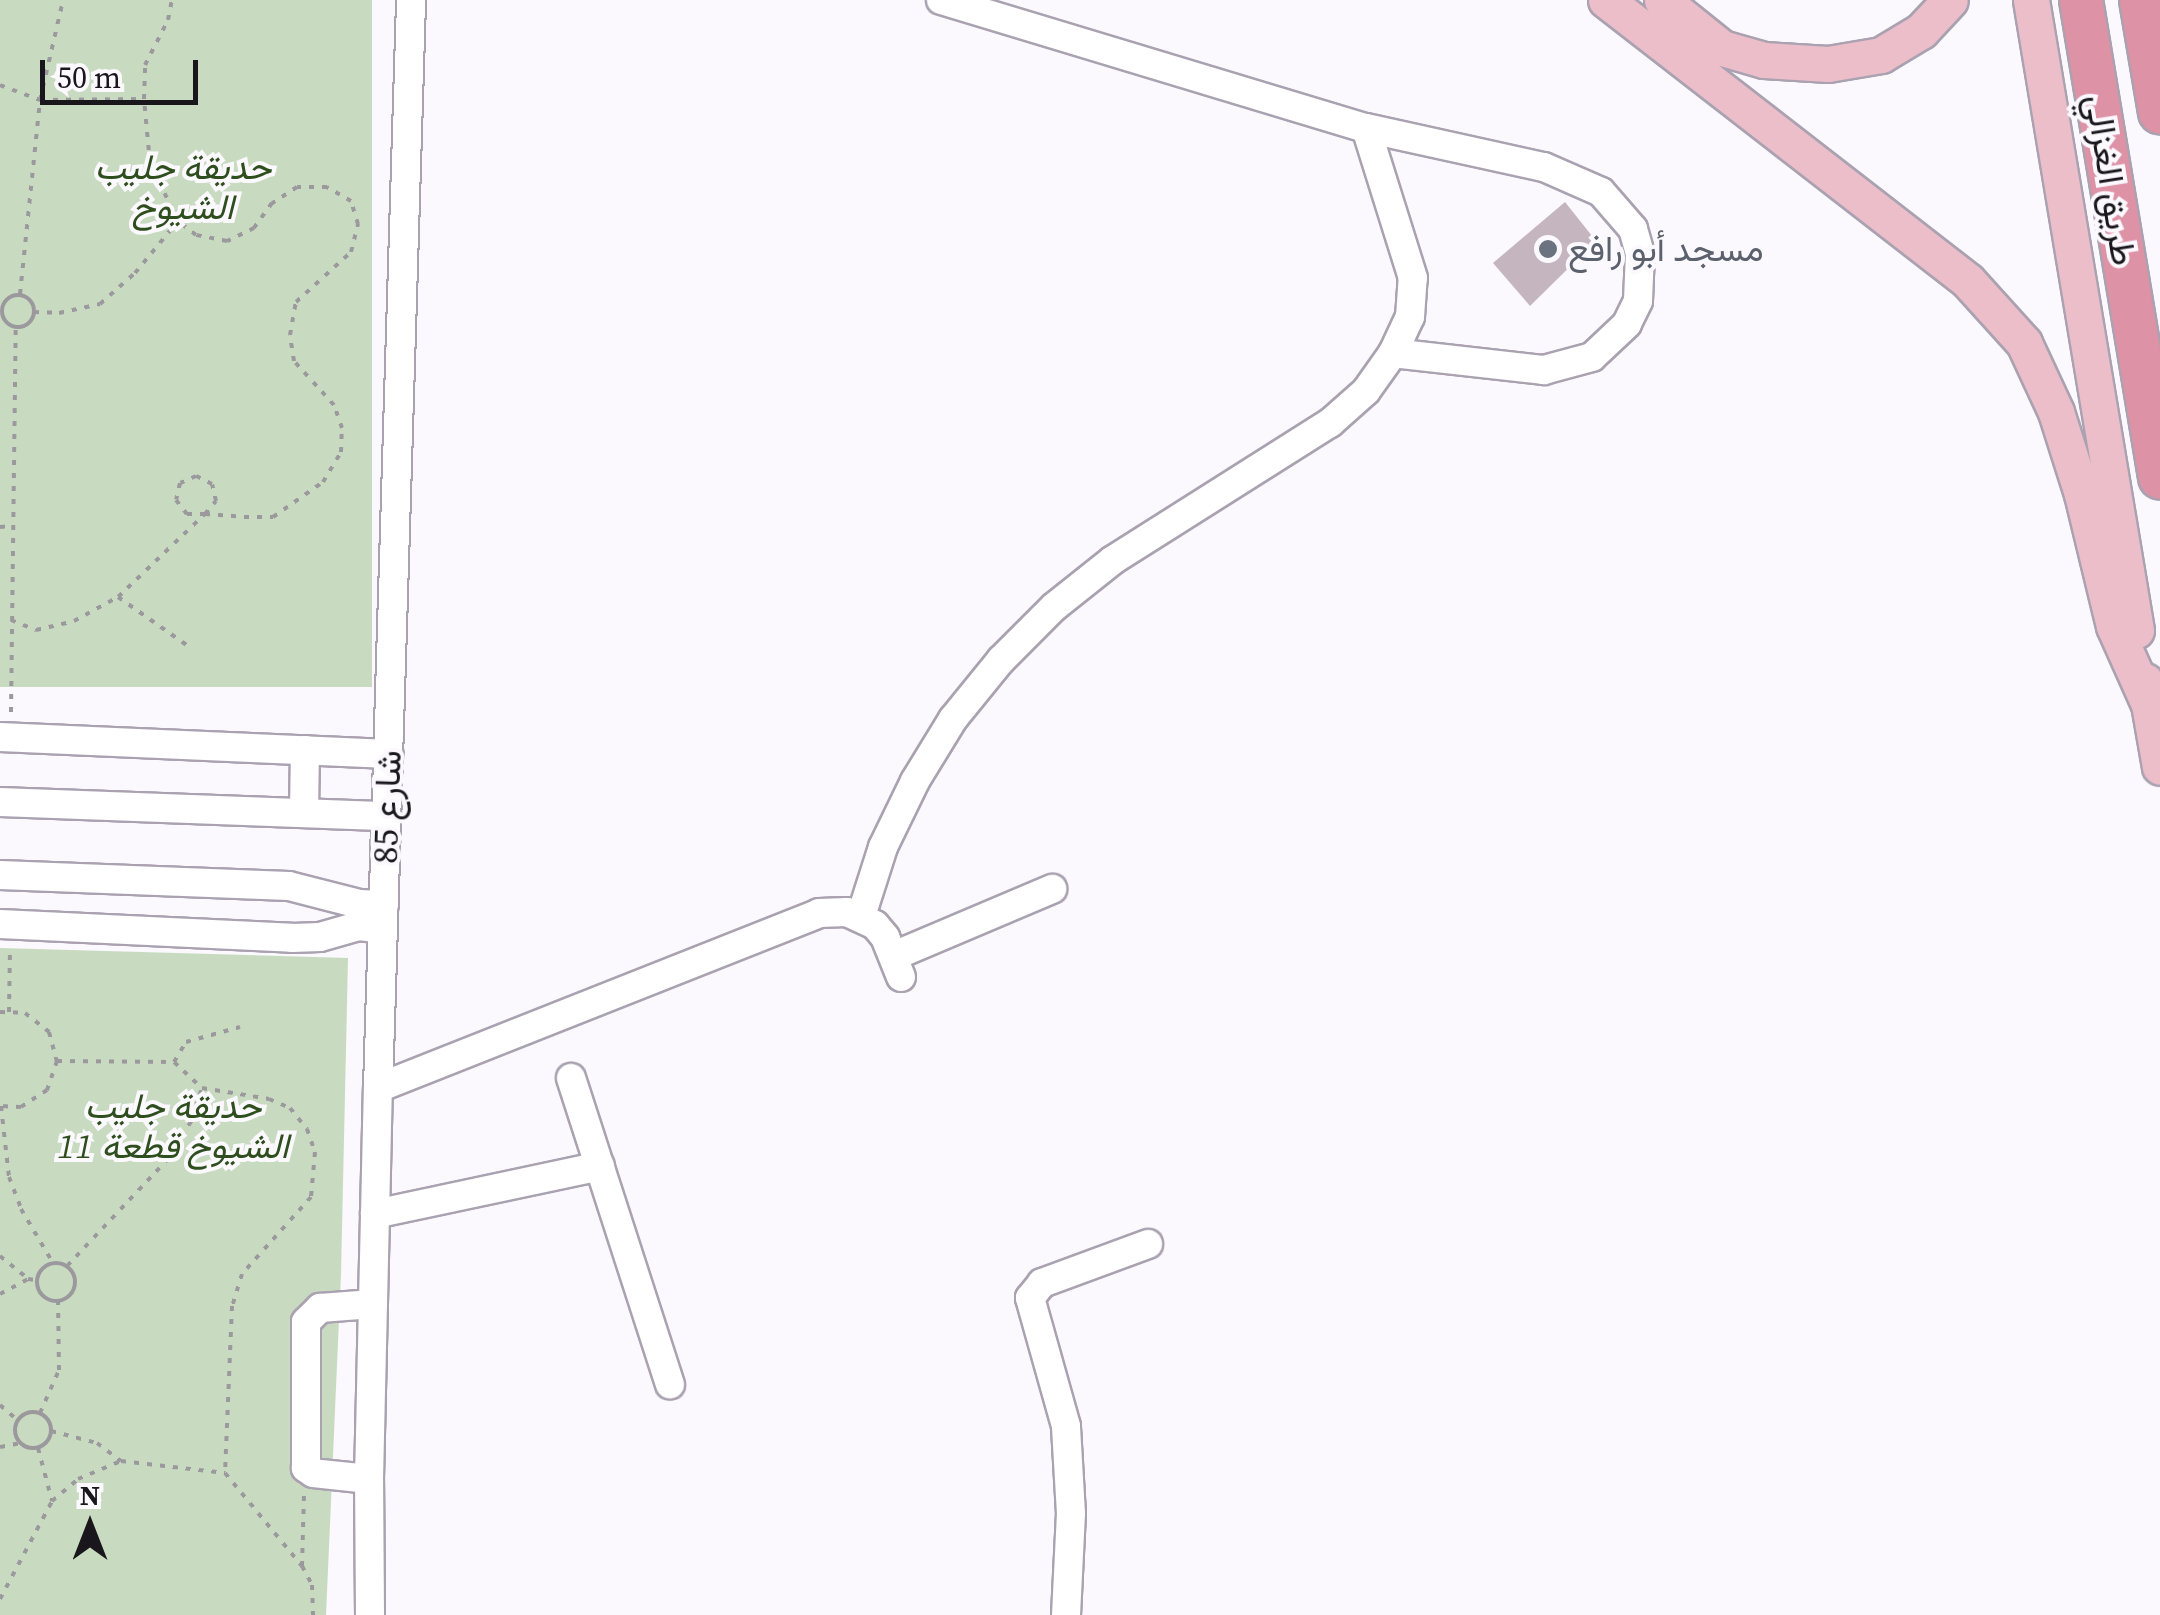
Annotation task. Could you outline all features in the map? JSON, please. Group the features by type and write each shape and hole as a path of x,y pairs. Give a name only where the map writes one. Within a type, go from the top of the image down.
{"highway":[{"name":"طريق الغزالي","path":"2081,0 2160,478"},
{"name":"طريق الغزالي","path":"2141,0 2160,112"}],"main road":[{"path":"1606,0 1968,281 2024,343 2066,445 2114,626 2148,702"},
{"path":"1662,0 1722,48 1764,60 1828,64 1881,54 1921,32 1950,0"},
{"path":"2030,0 2160,767"}],"street":[{"name":"شارع 85","path":"370,1615 368,1478 411,0"},
{"path":"941,0 1366,128 1518,160 1573,178 1601,192 1619,209 1640,253 1642,278 1627,324 1592,358 1569,367 1544,370 1393,353"},
{"path":"861,916 884,847 914,780 953,718 1000,660 1112,560 1330,423 1366,392 1393,353 1410,318 1412,278 1366,128"},
{"path":"0,737 389,754"},
{"path":"304,750 304,813"},
{"path":"0,802 387,816"},
{"path":"0,875 289,886 327,895 383,917"},
{"path":"32,876 14,924 292,938 326,934 383,917"},
{"path":"378,1088 818,913 861,916 875,925 897,966 1052,888"},
{"path":"326,934 327,895"},
{"path":"572,1078 670,1384"},
{"path":"375,1214 600,1166"},
{"path":"1066,1615 1071,1514 1066,1426 1030,1298 1042,1283 1148,1244"},
{"path":"368,1478 313,1473 306,1468 306,1322 320,1308 374,1304"}],"path":[{"path":"20,294 40,100 63,0"},
{"path":"11,620 36,630 74,622 118,597 205,514 216,501 212,484 196,476 180,483 176,500 187,514 205,514 273,516 323,482 340,452 342,428 334,406 294,361 290,335 296,302 351,252 358,224 351,202 327,187 296,188 272,203 254,228 228,241 196,236 178,221 150,163 144,99 145,66 168,20 172,0"},
{"path":"0,84 40,100 144,99"},
{"path":"34,312 59,313 100,304 134,273 178,221"},
{"path":"20,294 31,300 34,312 28,324 16,327 3,322 1,309 7,298 20,294"},
{"path":"11,687 16,327"},
{"path":"0,527 12,526"},
{"path":"118,597 188,646"},
{"path":"9,1012 10,974"},
{"path":"0,1012 26,1013 50,1032 58,1062 47,1090 21,1107 1,1106 9,1177 21,1209 52,1263 67,1266 76,1282 74,1291 58,1301"},
{"path":"174,1062 186,1042 240,1027"},
{"path":"58,1062 174,1062 202,1088 269,1099 290,1108 307,1130 316,1163 311,1197 242,1274 232,1306 225,1473 302,1566 312,1584 314,1615"},
{"path":"67,1266 168,1159 192,1120 202,1088"},
{"path":"0,1256 28,1279 38,1280"},
{"path":"52,1263 38,1280 39,1291 58,1301"},
{"path":"0,1294 28,1279"},
{"path":"40,1413 59,1370 58,1301"},
{"path":"0,1405 17,1420"},
{"path":"20,1443 14,1432 17,1420 27,1412 40,1413 51,1430"},
{"path":"51,1430 97,1443 121,1461"},
{"path":"38,1447 51,1430"},
{"path":"0,1448 20,1443 38,1447"},
{"path":"38,1447 52,1502"},
{"path":"0,1598 52,1502 78,1479 121,1461 225,1473"},
{"path":"302,1566 303,1504"}],"green space":[{"name":"حديقة جليب الشيوخ","path":"0,0 372,0 372,687 0,687"},
{"name":"حديقة جليب الشيوخ قطعة 11","path":"0,948 348,958 341,1274 326,1615 0,1615"}],"building":[{"name":"مسجد أبو رافع","path":"1565,202 1596,241 1530,306 1493,263"}],"place":[{"name":"مسجد أبو رافع","path":"1548,249"}]}
